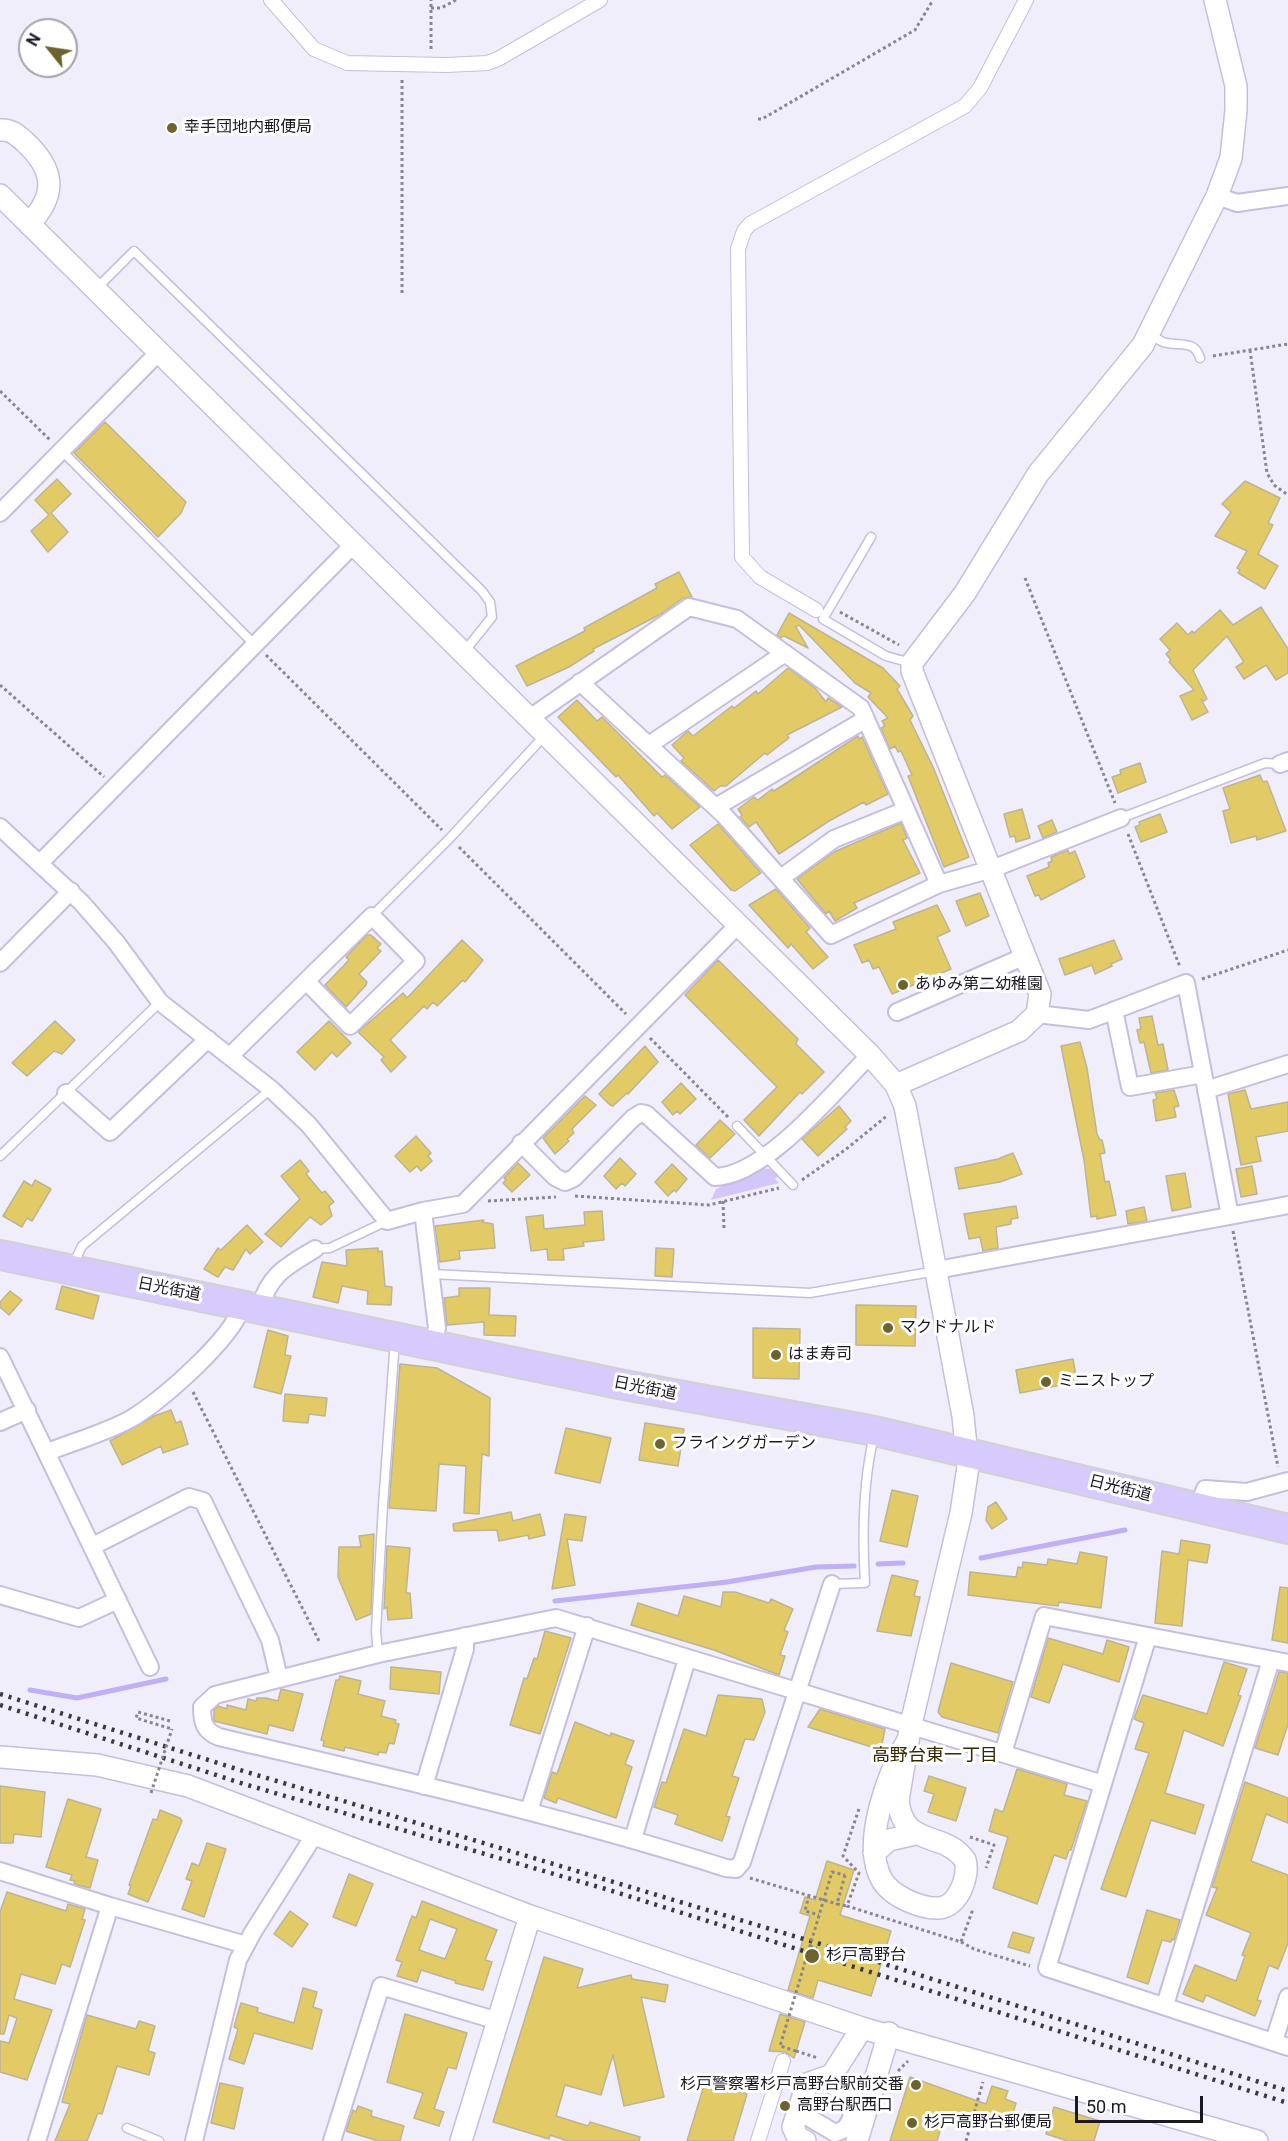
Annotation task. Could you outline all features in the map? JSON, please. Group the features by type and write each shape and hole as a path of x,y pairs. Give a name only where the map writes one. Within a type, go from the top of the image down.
{"highway":[{"name":"日光街道","path":"0,1255 624,1385 875,1431 1288,1529"}],"street":[{"path":"271,0 321,54 346,63 431,65 487,63 498,59 600,0"},
{"path":"816,610 760,577 742,557 738,249 744,231 750,224 965,106 980,88 1026,0"},
{"path":"897,1085 1019,1030 1037,1014 1040,994 912,671 912,663 965,593 1038,474 1121,375 1150,334 1216,196 1231,158 1236,94 1231,63 1215,0"},
{"path":"0,130 8,130 16,134 43,161 49,173 48,196 38,214 29,224"},
{"path":"0,195 870,1055 897,1085 905,1106 937,1270 963,1416 968,1483 909,1732 898,1800 903,1820 915,1834 950,1848 965,1860 967,1866 963,1885 947,1905 939,1908 890,1890 877,1869 874,1853 875,1835 885,1796 896,1759 909,1732"},
{"path":"1216,196 1237,203 1288,196"},
{"path":"0,513 159,352"},
{"path":"40,862 353,545"},
{"path":"530,718 689,607 737,619 861,708 939,884"},
{"path":"650,745 785,653"},
{"path":"580,682 716,807 831,935 939,884 992,868 1121,818"},
{"path":"716,807 866,719"},
{"path":"781,878 834,839 906,810"},
{"path":"0,827 71,891 116,942 160,1002 271,1089 309,1125 387,1221 462,1204 738,925"},
{"path":"0,963 71,891"},
{"path":"230,1056 372,916 416,961 350,1026 307,982"},
{"path":"897,1012 1025,956"},
{"path":"1037,1014 1089,1020 1186,983 1230,1216"},
{"path":"1114,1010 1130,1088 1205,1082 1288,1064"},
{"path":"66,1093 110,1132 208,1039"},
{"path":"521,1143 555,1177 566,1182 574,1178 641,1113 654,1120 715,1177 734,1173 768,1157 870,1055"},
{"path":"937,1270 1288,1206"},
{"path":"423,1211 437,1328 433,1345"},
{"path":"48,1452 133,1418 185,1378 251,1307 275,1275 315,1249"},
{"path":"0,1358 48,1452 150,1667"},
{"path":"0,1422 27,1410"},
{"path":"1198,1508 1205,1489 1247,1492 1284,1482"},
{"path":"93,1546 189,1497 203,1501 270,1640 279,1678"},
{"path":"832,1584 798,1692 742,1862 735,1869 529,1811 219,1737 211,1734 204,1727 202,1707 215,1695 378,1654 556,1618 798,1692 909,1732 1003,1753 1103,1784"},
{"path":"0,1595 79,1618 118,1600"},
{"path":"1003,1753 1044,1616 1288,1663"},
{"path":"529,1811 587,1626"},
{"path":"424,1786 465,1649 465,1636"},
{"path":"1148,1636 1047,1968 1281,2044 1288,1997"},
{"path":"633,1839 687,1659"},
{"path":"1165,2005 1271,1660"},
{"path":"0,1757 97,1765 188,1786 530,1916 862,2028 889,2033 1257,2141"},
{"path":"194,2141 238,1960 315,1834"},
{"path":"874,1853 889,1840 915,1834"},
{"path":"0,1872 246,1945"},
{"path":"37,2141 110,1906"},
{"path":"461,2141 530,1916"},
{"path":"332,2141 381,1986 498,2021"},
{"path":"805,2141 794,2133 807,2084 826,2070 862,2028"},
{"path":"857,2141 889,2033"},
{"path":"758,2141 783,2061"},
{"path":"826,2070 870,2097"},
{"path":"798,2111 835,2133 845,2129 851,2119 852,2107 826,2070"}],"lane":[{"path":"96,290 134,251 482,591 490,602 492,617 463,652"},
{"path":"1150,334 1164,342 1192,346 1198,350 1200,358"},
{"path":"62,451 255,645"},
{"path":"871,537 822,619 886,656 912,663"},
{"path":"372,916 450,838 546,734"},
{"path":"1121,818 1265,763 1284,763"},
{"path":"0,1156 160,1002"},
{"path":"71,1271 82,1246 271,1089"},
{"path":"737,1126 793,1185"},
{"path":"315,1249 330,1248 387,1221"},
{"path":"432,1274 810,1293 937,1270"},
{"path":"378,1654 376,1631 383,1505 396,1337"},
{"path":"832,1584 865,1583 868,1462 875,1431"},
{"path":"127,2128 159,2141"}],"path":[{"path":"431,0 431,65"},
{"path":"431,8 441,8 456,0"},
{"path":"758,119 915,30 933,0"},
{"path":"402,64 402,293"},
{"path":"1200,358 1288,344"},
{"path":"1250,350 1267,472 1274,485 1288,495"},
{"path":"0,391 62,451"},
{"path":"1025,578 1186,983 1288,950"},
{"path":"255,645 737,1126"},
{"path":"0,685 116,787"},
{"path":"462,1204 574,1196 709,1205 793,1185 845,1150 888,1115 905,1106"},
{"path":"723,1201 724,1228"},
{"path":"1230,1216 1284,1482"},
{"path":"185,1378 320,1641"},
{"path":"151,1793 172,1729 136,1718 138,1712 170,1721"},
{"path":"826,2070 796,2051 780,2046 832,1872 845,1875 837,1904"},
{"path":"749,1877 809,1897 847,1906"},
{"path":"809,1897 805,1911 819,1915"},
{"path":"961,1942 974,1949 1034,1967 1047,1968"},
{"path":"810,1946 817,1948"},
{"path":"780,2020 789,2023"},
{"path":"826,2050 826,2070"},
{"path":"783,2061 800,2067 826,2070"},
{"path":"894,2081 897,2071 906,2061 917,2063"},
{"path":"966,2141 985,2078"}],"shaded area":[{"path":"763,1168 770,1169 778,1176 775,1179 779,1183 711,1200 716,1189"}],"building":[{"path":"105,422 186,502 181,513 158,537 74,453"},
{"path":"57,479 71,494 51,513 68,532 48,552 31,531 49,515 35,500"},
{"path":"1245,481 1280,498 1268,523 1273,525 1258,554 1278,566 1265,589 1238,573 1240,570 1237,568 1247,551 1215,536 1231,512 1222,504"},
{"path":"679,572 692,597 683,598 661,614 593,649 594,651 569,667 527,686 516,666 585,631 584,628 657,588 655,584"},
{"path":"1261,607 1288,649 1288,673 1276,680 1266,665 1244,679 1236,667 1244,662 1227,636 1193,670 1207,699 1204,701 1201,699 1208,712 1192,720 1180,696 1194,690 1169,662 1171,660 1166,654 1170,650 1160,639 1177,623 1188,635 1192,631 1194,633 1220,610 1233,625"},
{"path":"789,613 883,668 900,686 897,689 913,716 910,720 933,767 969,857 944,867 908,776 912,775 901,751 898,752 895,746 890,749 881,728 885,726 882,721 888,718 868,697 871,693 855,683 799,625 796,627 808,648 777,635"},
{"path":"788,668 815,688 826,702 828,698 842,707 787,735 789,738 767,755 765,753 726,786 720,786 714,791 681,761 684,758 672,745 688,731 693,736 732,706 734,708 756,691 758,694"},
{"path":"577,700 597,721 602,717 662,777 665,775 700,807 672,829 657,813 654,816 618,775 616,777 558,717"},
{"path":"858,736 859,739 862,737 888,794 866,805 864,802 829,821 779,854 756,822 749,827 740,817 742,815 738,809 754,797 758,800 772,789 774,791"},
{"path":"1140,763 1146,782 1118,793 1112,777 1121,774 1120,770"},
{"path":"1260,775 1263,782 1267,781 1286,831 1257,840 1256,836 1231,843 1223,811 1230,809 1223,788"},
{"path":"1022,809 1030,838 1016,842 1015,836 1010,837 1004,814"},
{"path":"1160,814 1167,832 1141,842 1135,827 1140,825 1139,822"},
{"path":"1052,820 1057,832 1043,838 1038,826"},
{"path":"901,823 907,838 903,840 920,873 854,903 857,908 835,921 829,911 826,914 797,879 834,852"},
{"path":"718,824 761,873 735,891 731,890 690,845"},
{"path":"1068,850 1069,854 1075,851 1085,877 1041,900 1039,895 1035,896 1027,876 1049,867 1051,857"},
{"path":"776,889 810,928 806,932 828,957 813,969 791,944 788,948 749,905"},
{"path":"980,893 989,916 966,926 956,901"},
{"path":"937,905 950,931 937,937 951,969 892,994 879,967 873,969 869,960 862,963 854,945 896,929 893,922"},
{"path":"367,935 371,935 381,944 377,948 381,951 359,974 367,982 366,985 346,1007 325,985 349,960 346,957"},
{"path":"462,940 483,960 465,982 463,980 437,1006 433,1002 427,1009 424,1006 390,1040 406,1057 391,1072 381,1060 384,1057 358,1032 403,993 407,998"},
{"path":"1114,940 1122,959 1095,974 1092,965 1065,975 1059,959"},
{"path":"718,960 798,1039 796,1044 824,1072 802,1094 800,1092 759,1136 744,1120 777,1087 685,995"},
{"path":"1152,1016 1158,1045 1163,1044 1168,1070 1151,1073 1144,1042 1140,1043 1137,1030 1141,1029 1139,1018"},
{"path":"55,1021 75,1040 62,1054 54,1051 27,1076 12,1063"},
{"path":"329,1021 351,1043 337,1057 332,1052 315,1070 297,1052"},
{"path":"1080,1042 1087,1068 1097,1134 1102,1140 1105,1153 1100,1154 1105,1182 1109,1181 1116,1215 1097,1219 1097,1216 1091,1217 1084,1160 1061,1046"},
{"path":"645,1046 658,1062 628,1094 613,1106 610,1105 599,1094"},
{"path":"681,1083 696,1099 680,1114 677,1111 673,1115 662,1102"},
{"path":"1174,1090 1179,1106 1174,1107 1176,1117 1156,1121 1153,1100 1157,1099 1155,1093"},
{"path":"1245,1090 1251,1109 1288,1102 1288,1131 1256,1137 1261,1161 1241,1165 1228,1094"},
{"path":"585,1096 596,1105 572,1129 574,1133 567,1139 569,1141 555,1154 543,1138"},
{"path":"839,1106 851,1121 845,1127 847,1129 818,1156 802,1139"},
{"path":"720,1120 735,1134 710,1158 696,1145"},
{"path":"416,1136 431,1153 428,1156 432,1161 421,1171 417,1166 410,1172 395,1156"},
{"path":"1013,1153 1022,1174 1000,1182 959,1189 955,1168 998,1159"},
{"path":"620,1158 636,1174 625,1186 622,1183 616,1189 604,1176"},
{"path":"300,1160 309,1171 306,1174 322,1193 325,1191 334,1202 329,1206 332,1216 321,1225 310,1217 281,1247 265,1234 300,1199 281,1176"},
{"path":"518,1163 530,1175 512,1192 503,1183 506,1180 504,1178"},
{"path":"672,1164 687,1179 676,1192 674,1190 668,1196 655,1182"},
{"path":"1252,1166 1257,1194 1241,1197 1236,1169"},
{"path":"1185,1173 1191,1207 1172,1211 1166,1176"},
{"path":"35,1180 51,1189 32,1221 27,1218 22,1227 3,1216 24,1181 32,1186"},
{"path":"1016,1206 1018,1218 1011,1219 1011,1224 996,1227 998,1248 983,1251 980,1237 969,1239 964,1214"},
{"path":"1144,1207 1147,1221 1128,1224 1126,1211"},
{"path":"602,1211 604,1240 583,1242 584,1246 563,1249 564,1260 548,1260 547,1249 531,1251 526,1217 543,1215 544,1229 585,1225 584,1212"},
{"path":"484,1220 482,1222 493,1224 495,1248 459,1251 460,1259 440,1262 435,1226"},
{"path":"247,1225 263,1242 250,1254 246,1249 233,1270 225,1267 218,1277 204,1269 218,1248 221,1250"},
{"path":"378,1248 378,1252 382,1251 385,1286 392,1287 391,1305 367,1304 368,1291 342,1286 338,1303 313,1297 322,1262 347,1266 346,1250"},
{"path":"656,1248 674,1249 672,1277 655,1276"},
{"path":"62,1286 99,1296 93,1319 56,1309"},
{"path":"459,1288 490,1288 489,1315 516,1316 515,1336 484,1335 484,1322 447,1325 444,1298 459,1296"},
{"path":"10,1291 22,1300 9,1315 0,1307 0,1302"},
{"path":"856,1305 916,1306 915,1346 856,1345"},
{"path":"753,1328 800,1329 799,1379 753,1378"},
{"path":"268,1330 288,1336 285,1355 291,1356 281,1394 254,1387"},
{"path":"1073,1359 1077,1382 1020,1393 1016,1370"},
{"path":"400,1364 437,1368 490,1398 489,1456 482,1454 479,1514 464,1513 466,1466 439,1464 436,1511 389,1508"},
{"path":"285,1394 327,1398 325,1416 309,1414 308,1423 283,1421"},
{"path":"171,1410 176,1423 181,1421 188,1444 163,1453 161,1446 122,1465 110,1441 154,1416"},
{"path":"645,1423 684,1429 678,1466 639,1460"},
{"path":"566,1428 611,1438 600,1483 555,1473"},
{"path":"892,1490 918,1496 907,1547 880,1541"},
{"path":"996,1502 1007,1519 992,1529 986,1520 988,1507"},
{"path":"511,1512 513,1521 540,1514 545,1535 529,1539 528,1535 499,1541 497,1530 454,1531 453,1524"},
{"path":"565,1514 586,1517 582,1541 567,1539 575,1585 552,1589"},
{"path":"374,1534 371,1614 356,1620 338,1577 339,1547 361,1547 359,1536"},
{"path":"1181,1540 1210,1545 1207,1563 1188,1560 1182,1626 1155,1623 1162,1551 1179,1554"},
{"path":"387,1546 410,1548 406,1593 410,1593 412,1618 388,1620 387,1607 384,1609"},
{"path":"1080,1552 1107,1557 1101,1608 1059,1602 1058,1606 968,1595 970,1572 1016,1577 1018,1567 1022,1568 1023,1562 1047,1565 1048,1559 1077,1564"},
{"path":"892,1575 918,1581 914,1596 920,1597 911,1636 877,1631"},
{"path":"1280,1587 1288,1588 1288,1643 1272,1640"},
{"path":"723,1592 735,1592 769,1603 771,1599 793,1609 784,1630 788,1632 780,1655 785,1656 779,1675 714,1650 631,1625 638,1603 678,1616 684,1596 721,1607"},
{"path":"545,1631 571,1638 540,1734 510,1725 524,1678 527,1679 534,1658 537,1659"},
{"path":"1048,1638 1103,1654 1107,1640 1129,1647 1119,1682 1063,1664 1049,1703 1031,1697"},
{"path":"1224,1662 1247,1669 1238,1695 1241,1696 1223,1746 1184,1730 1165,1793 1204,1805 1195,1834 1151,1820 1126,1897 1101,1889 1149,1753 1135,1749 1144,1723 1134,1719 1143,1695 1207,1714"},
{"path":"951,1663 1013,1682 998,1733 942,1717 938,1712"},
{"path":"391,1667 441,1672 439,1694 390,1689"},
{"path":"1279,1672 1288,1673 1288,1724 1278,1755 1255,1748"},
{"path":"340,1676 361,1681 358,1694 385,1701 381,1716 396,1720 395,1723 399,1724 394,1744 389,1743 386,1753 379,1752 378,1755 345,1747 344,1751 323,1746 324,1741 321,1740 336,1680 339,1680"},
{"path":"281,1689 303,1694 293,1731 269,1725 267,1734 214,1721 214,1710 218,1706 227,1709 227,1705 246,1710 248,1699 256,1701 257,1698 266,1698 278,1701"},
{"path":"718,1695 762,1699 765,1712 754,1740 745,1739 732,1776 739,1778 726,1816 730,1817 722,1841 675,1824 678,1815 654,1807 662,1782 666,1783 684,1729 706,1736"},
{"path":"820,1709 885,1729 881,1750 808,1727"},
{"path":"575,1722 610,1736 611,1733 634,1741 625,1764 632,1767 616,1818 558,1798 556,1803 544,1798 552,1772 557,1774"},
{"path":"1017,1769 1067,1784 1064,1795 1087,1801 1071,1850 1066,1859 1054,1855 1037,1904 993,1888 1008,1837 989,1831 995,1809 1003,1812"},
{"path":"929,1776 966,1788 956,1821 928,1812 934,1794 924,1791"},
{"path":"1245,1782 1288,1798 1288,1823 1266,1814 1251,1861 1288,1875 1288,1943 1278,1969 1269,1965 1257,2000 1261,2001 1255,2016 1206,1995 1203,2002 1183,1994 1195,1965 1236,1981 1245,1956 1242,1955 1251,1933 1206,1915 1217,1888 1212,1887"},
{"path":"0,1786 45,1792 41,1837 14,1834 13,1843 0,1843"},
{"path":"68,1799 101,1809 86,1857 98,1860 90,1888 74,1884 75,1881 70,1880 72,1875 46,1867"},
{"path":"160,1810 182,1821 148,1902 128,1894 131,1886 129,1885 153,1819 157,1820"},
{"path":"207,1843 226,1849 204,1917 182,1909 192,1881 186,1879 192,1863 199,1866"},
{"path":"827,1861 854,1870 840,1915 891,1931 871,1996 818,1980 813,1998 788,1990 810,1916 800,1913 805,1897 815,1900"},
{"path":"349,1874 373,1884 356,1926 333,1917"},
{"path":"7,1892 66,1911 68,1904 85,1909 82,1919 85,1920 70,1967 62,1964 55,1984 21,1974 14,1999 52,2010 27,2080 0,2072 0,2041 9,2043 17,2018 9,2015 4,2034 0,2034 0,1912"},
{"path":"422,1901 497,1930 485,1960 492,1962 483,1990 455,1983 456,1981 421,1970 417,1982 397,1976 402,1962 396,1960 412,1916 416,1918","holes":["430,1919 457,1929 445,1959 419,1950"]},
{"path":"1147,1910 1180,1920 1174,1940 1172,1939 1171,1942 1162,1940 1148,1984 1127,1977"},
{"path":"290,1911 308,1924 292,1947 274,1934"},
{"path":"1013,1932 1034,1938 1029,1953 1008,1947"},
{"path":"544,1957 583,1969 577,1988 631,1975 632,1979 668,1985 665,2002 641,1997 664,2097 624,2106 613,2055 601,2095 565,2085 556,2116 588,2126 590,2122 640,2137 639,2141 568,2141 550,2135 549,2139 493,2122"},
{"path":"303,1988 317,1992 313,2007 322,2010 312,2049 254,2033 244,2064 229,2059 238,2029 234,2027 241,2003 258,2008 257,2012 294,2023"},
{"path":"405,2014 467,2033 456,2069 448,2067 434,2109 444,2112 439,2126 414,2118 423,2093 387,2082"},
{"path":"780,2014 805,2022 794,2058 785,2052 769,2051"},
{"path":"87,2015 136,2029 139,2021 155,2026 148,2051 155,2053 149,2075 117,2066 102,2114 98,2113 87,2141 55,2141 70,2104 62,2102"},
{"path":"910,2077 986,2104 992,2086 1008,2091 1005,2099 1016,2103 1008,2130 964,2116 962,2121 945,2115 937,2141 890,2141"},
{"path":"705,2082 747,2094 733,2141 687,2141"},
{"path":"220,2083 243,2088 234,2129 211,2123"},
{"path":"358,2106 372,2111 371,2116 404,2126 400,2141 378,2141 346,2131 353,2110 356,2112"},
{"path":"1054,2107 1100,2121 1094,2141 1068,2141 1046,2134"}],"waterway":[{"path":"981,1558 1125,1530"},
{"path":"878,1564 903,1563"},
{"path":"555,1601 727,1582 816,1567 854,1566"},
{"path":"30,1690 77,1698 166,1679"}],"railway":[{"path":"0,1694 240,1770 837,1949 1288,2091"},
{"path":"0,1705 244,1784 609,1890 1288,2103"}],"place":[{"name":"幸手団地内郵便局","path":"172,128"},
{"name":"あゆみ第二幼稚園","path":"903,985"},
{"name":"マクドナルド","path":"888,1328"},
{"name":"はま寿司","path":"776,1355"},
{"name":"ミニストップ","path":"1046,1382"},
{"name":"フライングガーデン","path":"660,1444"},
{"name":"杉戸高野台","path":"812,1956"},
{"name":"杉戸警察署杉戸高野台駅前交番","path":"916,2085"},
{"name":"高野台駅西口","path":"785,2106"},
{"name":"杉戸高野台郵便局","path":"912,2123"}],"district":[{"name":"高野台東一丁目","path":"935,1756"}]}
